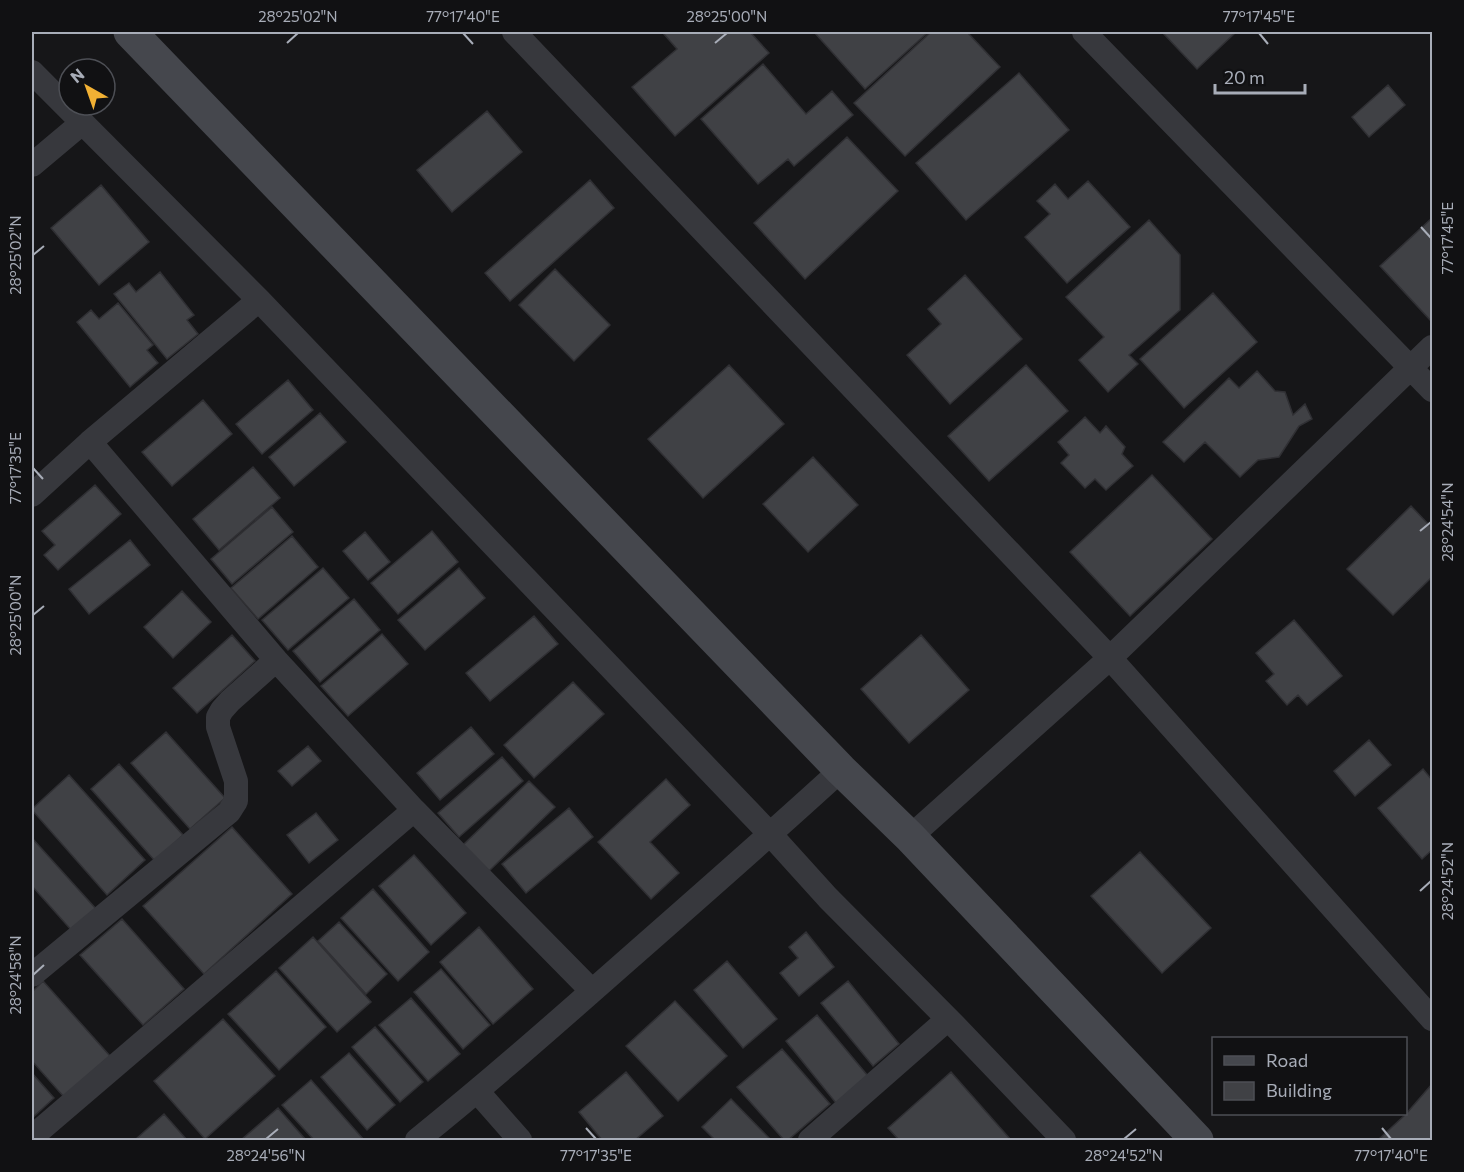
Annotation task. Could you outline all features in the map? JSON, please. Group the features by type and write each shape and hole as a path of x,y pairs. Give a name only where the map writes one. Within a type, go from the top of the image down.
{"street":[{"path":"130,32 841,770 910,837 1197,1140"},
{"path":"513,32 1110,658 1432,1019"},
{"path":"1084,32 1432,390"},
{"path":"32,72 259,300 771,835 828,898 1064,1140"},
{"path":"32,165 82,123"},
{"path":"32,495 90,442 259,300"},
{"path":"910,837 1110,658 1432,347"},
{"path":"90,442 276,660 414,810 592,991"},
{"path":"32,975 229,812 236,801 236,781 218,717 222,710 276,660"},
{"path":"417,1140 477,1091 771,835 841,770"},
{"path":"32,1137 414,810"},
{"path":"810,1140 948,1019"},
{"path":"477,1091 520,1140"}],"building":[{"path":"750,32 769,53 675,136 632,87 677,49 663,33"},
{"path":"814,32 924,32 926,34 865,89"},
{"path":"931,32 967,32 1000,67 905,156 854,103"},
{"path":"1162,32 1236,32 1197,69"},
{"path":"763,64 806,114 832,91 853,115 794,166 788,159 758,184 701,119"},
{"path":"1019,73 1069,130 966,220 916,163"},
{"path":"1388,85 1405,105 1369,137 1352,117"},
{"path":"487,111 522,152 452,212 417,170"},
{"path":"847,137 898,191 805,279 754,223"},
{"path":"590,180 614,208 510,301 485,273"},
{"path":"1088,181 1130,227 1067,283 1025,237 1050,214 1037,201 1055,184 1068,199"},
{"path":"101,185 149,242 99,285 51,228"},
{"path":"1432,218 1432,322 1380,266"},
{"path":"1149,220 1180,255 1180,310 1129,355 1138,364 1108,392 1079,360 1104,337 1066,297"},
{"path":"555,269 610,325 574,361 519,305"},
{"path":"160,272 194,315 187,320 198,334 167,359 114,294 129,283 136,292"},
{"path":"965,275 1022,339 950,404 907,355 941,324 928,309"},
{"path":"1213,293 1257,342 1184,408 1140,359"},
{"path":"118,303 153,345 147,350 158,363 130,387 77,322 91,310 99,319"},
{"path":"729,365 784,424 703,498 648,439"},
{"path":"1026,365 1068,411 989,481 948,436"},
{"path":"1257,371 1275,391 1285,392 1293,415 1305,404 1312,419 1299,426 1279,457 1258,460 1240,477 1205,442 1184,462 1163,442 1229,378 1239,388"},
{"path":"288,380 313,410 262,454 236,424"},
{"path":"203,400 232,434 172,486 142,452"},
{"path":"320,413 346,442 294,486 269,457"},
{"path":"1085,417 1100,433 1106,426 1125,447 1122,454 1133,466 1106,490 1095,479 1085,488 1061,463 1069,455 1058,442"},
{"path":"813,457 858,505 808,552 763,504"},
{"path":"253,467 280,498 219,550 193,519"},
{"path":"1152,475 1212,539 1130,616 1070,552"},
{"path":"95,485 121,514 58,570 44,555 55,545 42,531"},
{"path":"1411,506 1432,528 1432,577 1393,615 1347,569"},
{"path":"272,507 293,532 232,584 211,559"},
{"path":"432,531 458,562 398,614 371,583"},
{"path":"365,532 390,562 368,580 343,551"},
{"path":"292,536 318,567 258,619 231,588"},
{"path":"130,540 150,565 89,614 69,589"},
{"path":"323,568 349,598 288,650 262,620"},
{"path":"459,568 485,598 425,650 398,620"},
{"path":"182,591 211,622 173,658 144,627"},
{"path":"354,599 380,630 320,682 293,651"},
{"path":"534,616 558,644 490,701 466,673"},
{"path":"1294,620 1342,676 1307,705 1298,695 1287,705 1266,681 1274,674 1256,653"},
{"path":"382,634 408,664 348,716 321,686"},
{"path":"232,635 255,661 197,713 173,688"},
{"path":"921,635 969,690 909,743 861,689"},
{"path":"573,682 604,714 534,778 504,745"},
{"path":"471,727 494,754 440,800 417,773"},
{"path":"166,732 225,798 190,829 131,763"},
{"path":"1369,740 1391,765 1355,796 1334,771"},
{"path":"308,746 321,761 292,786 278,771"},
{"path":"502,757 523,781 459,837 438,813"},
{"path":"119,764 183,835 155,861 91,789"},
{"path":"1423,769 1432,780 1432,850 1422,859 1378,808"},
{"path":"69,775 145,860 107,895 32,810"},
{"path":"666,779 690,805 650,842 679,873 651,899 598,842"},
{"path":"529,781 555,807 489,871 463,845"},
{"path":"569,808 593,837 526,893 502,864"},
{"path":"316,813 338,840 309,863 287,835"},
{"path":"232,827 292,894 204,974 143,906"},
{"path":"32,838 97,910 73,932 32,886"},
{"path":"1140,852 1211,928 1162,973 1091,896"},
{"path":"414,855 466,913 431,945 379,886"},
{"path":"373,889 429,952 398,981 341,918"},
{"path":"122,919 184,989 143,1025 80,955"},
{"path":"339,922 387,974 366,994 318,941"},
{"path":"479,927 533,989 493,1024 440,962"},
{"path":"806,932 834,967 799,996 780,973 798,958 789,947"},
{"path":"313,937 371,1002 337,1032 279,968"},
{"path":"727,961 777,1019 743,1048 694,990"},
{"path":"441,969 490,1025 463,1049 414,992"},
{"path":"276,971 326,1027 279,1070 228,1014"},
{"path":"43,981 110,1056 64,1097 32,1061 32,992"},
{"path":"848,981 899,1044 873,1066 821,1003"},
{"path":"411,998 460,1054 428,1081 379,1025"},
{"path":"675,1001 727,1056 678,1101 626,1046"},
{"path":"817,1015 868,1076 836,1103 786,1041"},
{"path":"223,1019 275,1076 205,1139 154,1081"},
{"path":"375,1027 423,1082 400,1102 352,1047"},
{"path":"782,1049 830,1104 788,1140 784,1140 737,1087"},
{"path":"349,1053 395,1105 367,1130 321,1077"},
{"path":"626,1072 663,1116 635,1140 602,1140 579,1112"},
{"path":"951,1072 1011,1140 899,1140 888,1128"},
{"path":"32,1073 54,1098 32,1118"},
{"path":"311,1080 364,1140 314,1140 282,1105"},
{"path":"1432,1084 1432,1140 1378,1140 1407,1115"},
{"path":"731,1099 771,1140 715,1140 702,1127"},
{"path":"278,1108 306,1140 241,1140"},
{"path":"164,1114 187,1140 136,1139"}]}
